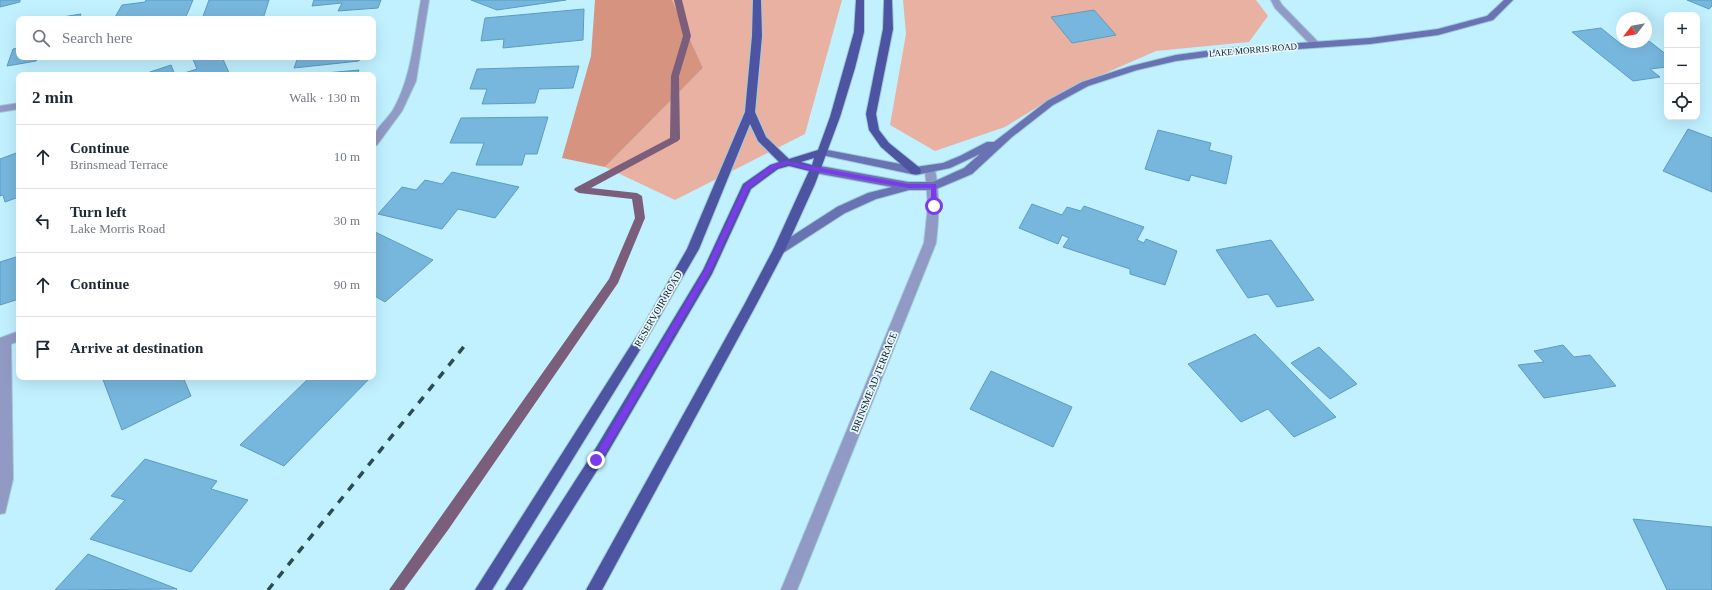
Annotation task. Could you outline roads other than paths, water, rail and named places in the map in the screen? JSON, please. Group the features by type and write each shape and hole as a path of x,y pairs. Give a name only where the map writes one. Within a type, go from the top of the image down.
{"main road":[{"name":"RESERVOIR ROAD","path":"483,590 644,334 693,250 750,112 757,36 757,0"},
{"path":"594,590 779,250 815,169 835,117 859,32 860,0"},
{"path":"888,0 888,29 871,114 874,130 885,145 916,171"},
{"path":"750,112 762,139 786,162 815,169"},
{"path":"513,590 596,460 708,270 747,186 774,167 822,152"}],"street":[{"path":"376,139 397,111 411,81 424,0"},
{"path":"1275,0 1278,6 1315,44"},
{"name":"LAKE MORRIS ROAD","path":"815,169 908,186 934,186 968,171 1008,135 1050,103 1085,84 1134,68 1176,58 1228,51 1370,41 1438,32 1490,18 1509,0"},
{"path":"0,109 16,106"},
{"name":"LAKE MORRIS ROAD","path":"822,152 916,171 930,170 957,162 1008,135"},
{"name":"BRINSMEAD TERRACE","path":"789,590 930,243 934,215 934,186 930,170"},
{"name":"LAKE MORRIS ROAD","path":"779,250 841,210 872,196 908,186"},
{"path":"0,508 6,479 2,342 16,337"}],"waterway":[{"path":"396,590 443,526 614,280 640,218 637,196 579,190 675,139 675,76 687,36 678,0"}],"railway":[{"path":"268,590 466,344"}]}
